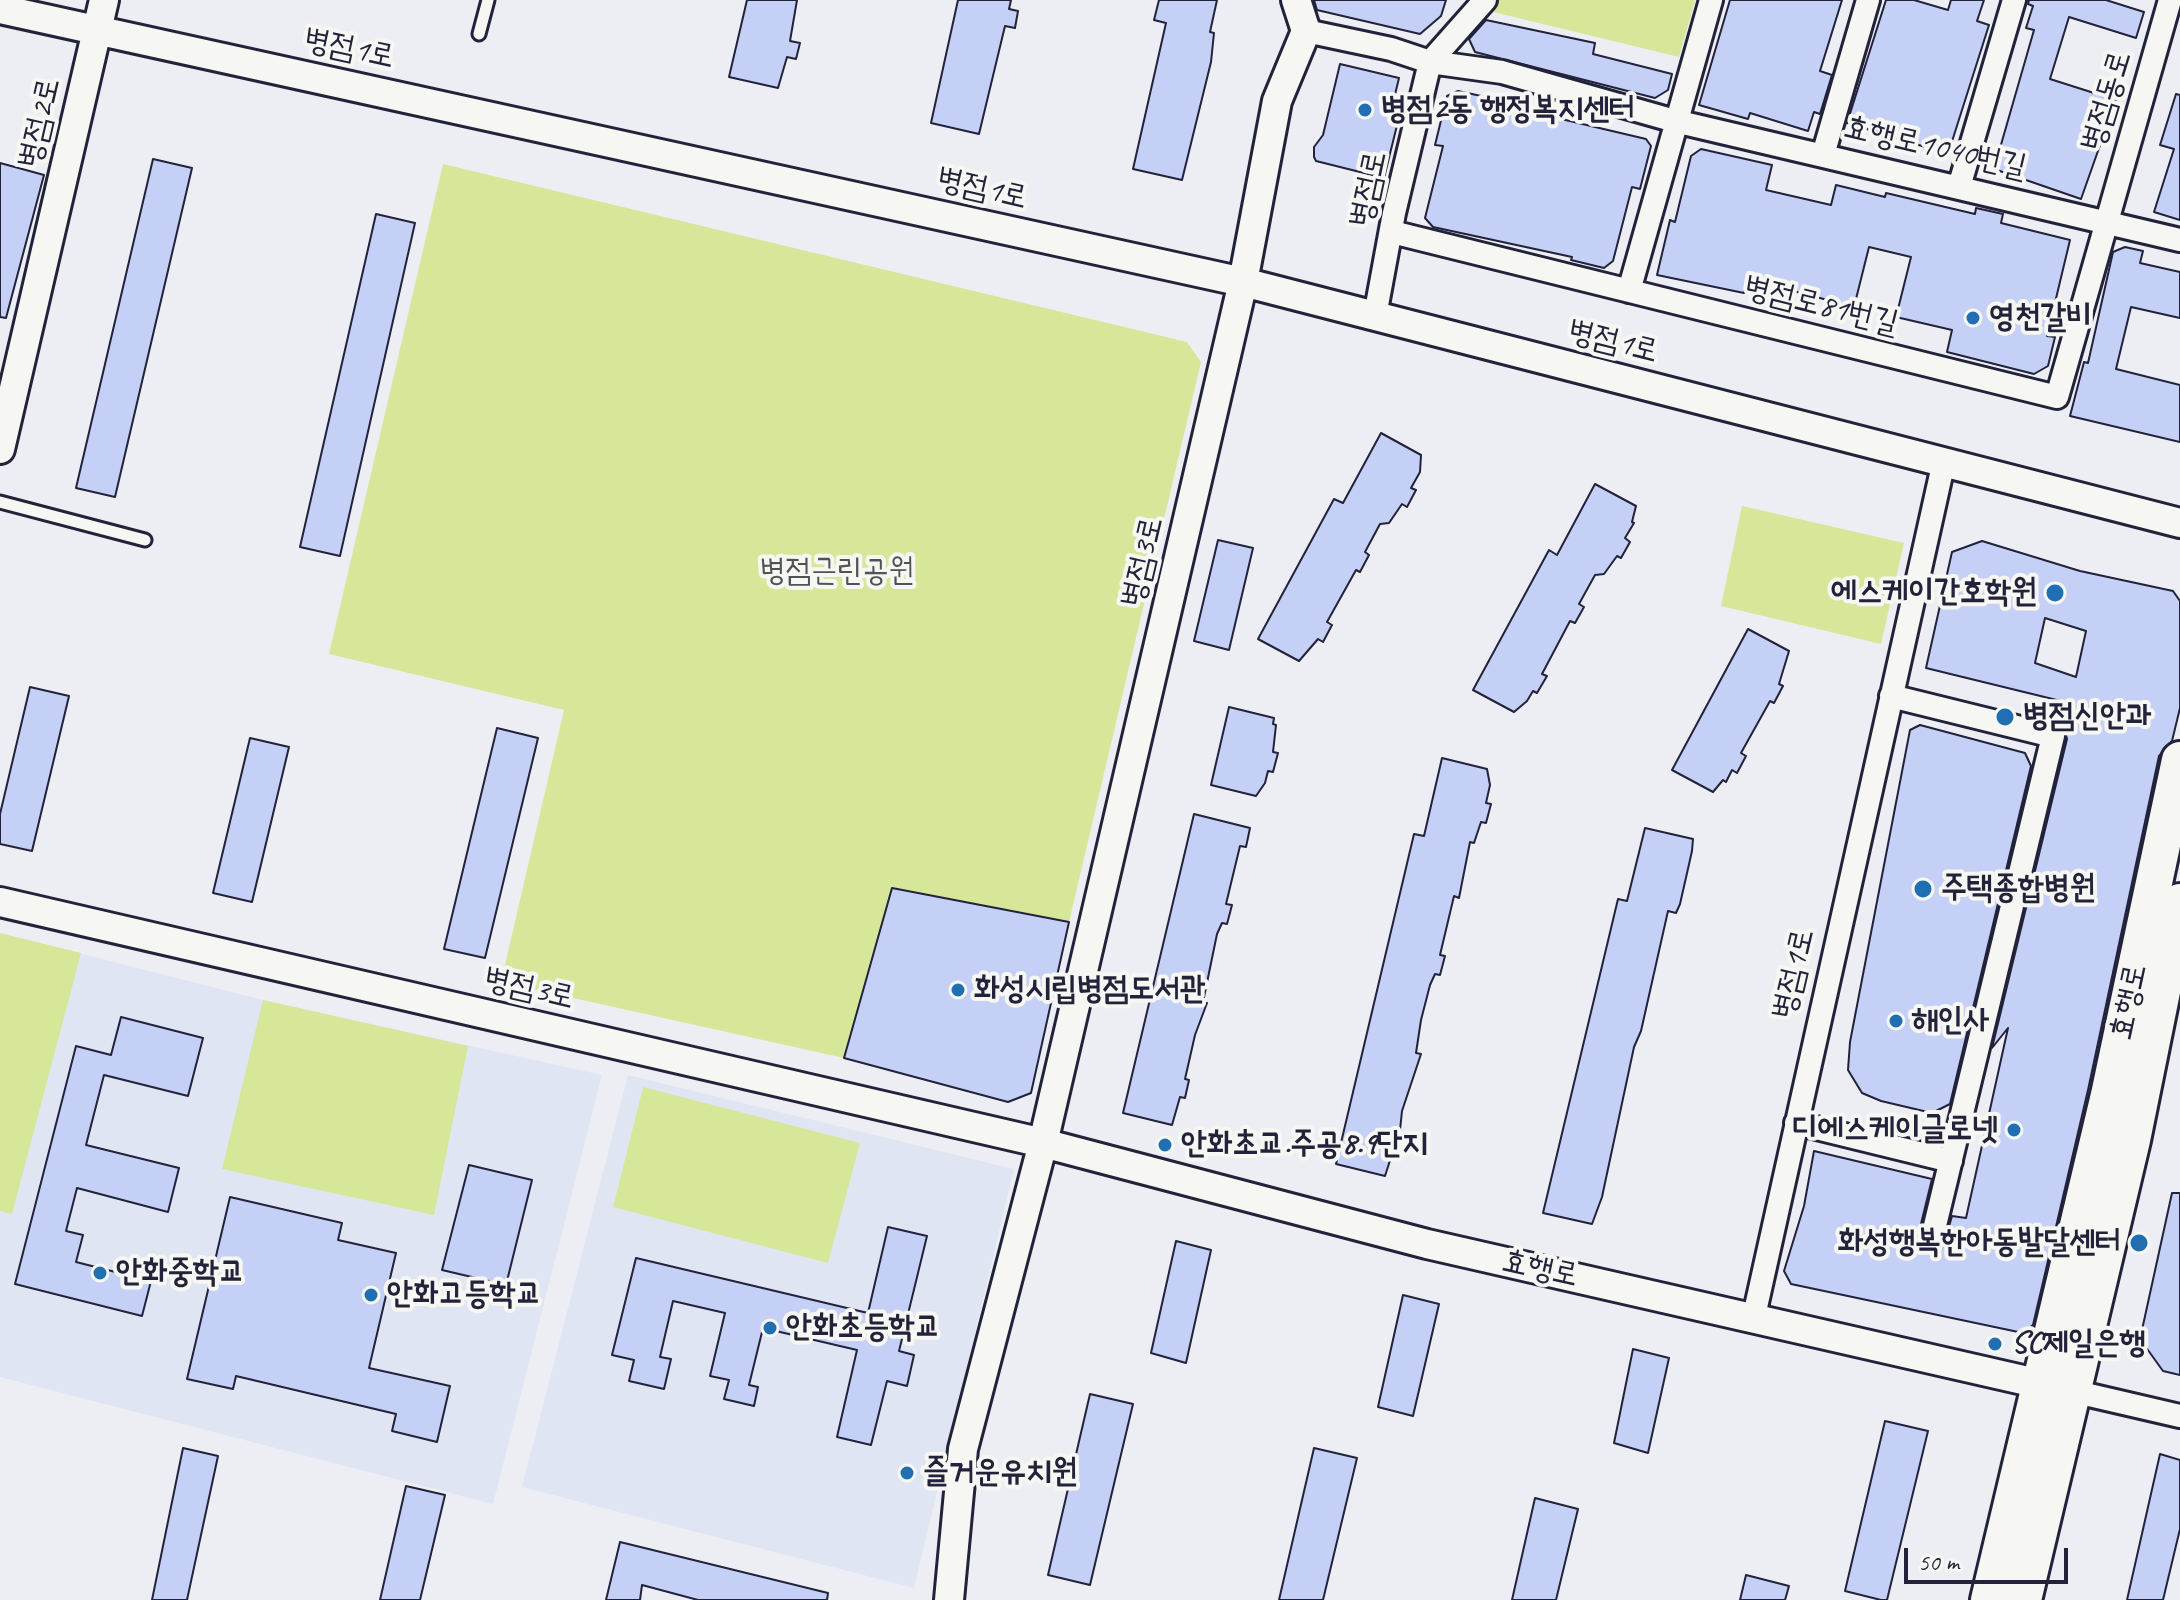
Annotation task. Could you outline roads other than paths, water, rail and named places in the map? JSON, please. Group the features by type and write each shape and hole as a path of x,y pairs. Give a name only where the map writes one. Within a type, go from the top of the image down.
{"main road":[{"name":"효행로","path":"2023,1600 2056,1388 2109,1095 2180,760"},
{"name":"효행로","path":"1989,1600 2132,1140 2180,902"}],"street":[{"name":"병점2로","path":"0,449 104,0"},
{"path":"1296,0 1306,31"},
{"name":"병점로","path":"1375,316 1430,62 1485,0"},
{"path":"1629,291 1711,0"},
{"path":"1823,155 1868,0"},
{"path":"1959,187 2014,0"},
{"name":"병점동로","path":"2105,220 2170,0"},
{"name":"병점1로","path":"0,9 1243,282 2180,523"},
{"name":"효행로1040번길","path":"1306,31 1391,49 1430,62 1502,72 1675,121 2180,240"},
{"name":"병점3로","path":"949,1600 963,1449 1043,1143 1243,282 1277,101 1306,31"},
{"name":"병점로81번길","path":"1392,232 2057,397 2105,220"},
{"name":"병점1로","path":"1754,1316 1944,461"},
{"path":"1891,696 2053,736 1932,1238"},
{"name":"병점3로","path":"0,902 1043,1143"},
{"path":"1796,1123 1951,1161"},
{"name":"효행로","path":"1043,1143 1427,1244 1754,1316 2180,1416"}],"lane":[{"path":"479,34 488,0"},
{"path":"0,502 145,540"}],"place":[{"name":"병점2동 행정복지센터","path":"1365,110"},
{"name":"영천갈비","path":"1973,318"},
{"name":"에스케이간호학원","path":"2055,593"},
{"name":"병점신안과","path":"2005,717"},
{"name":"주택종합병원","path":"1923,889"},
{"name":"화성시립병점도서관","path":"958,990"},
{"name":"해인사","path":"1896,1021"},
{"name":"디에스케이글로넷","path":"2014,1130"},
{"name":"안화초교.주공8.9단지","path":"1165,1145"},
{"name":"화성행복한아동발달센터","path":"2139,1243"},
{"name":"안화중학교","path":"100,1273"},
{"name":"안화고등학교","path":"371,1295"},
{"name":"안화초등학교","path":"770,1328"},
{"name":"SC제일은행","path":"1995,1344"},
{"name":"즐거운유치원","path":"907,1473"}],"park label":[{"name":"병점근린공원","path":"837,572"}]}
